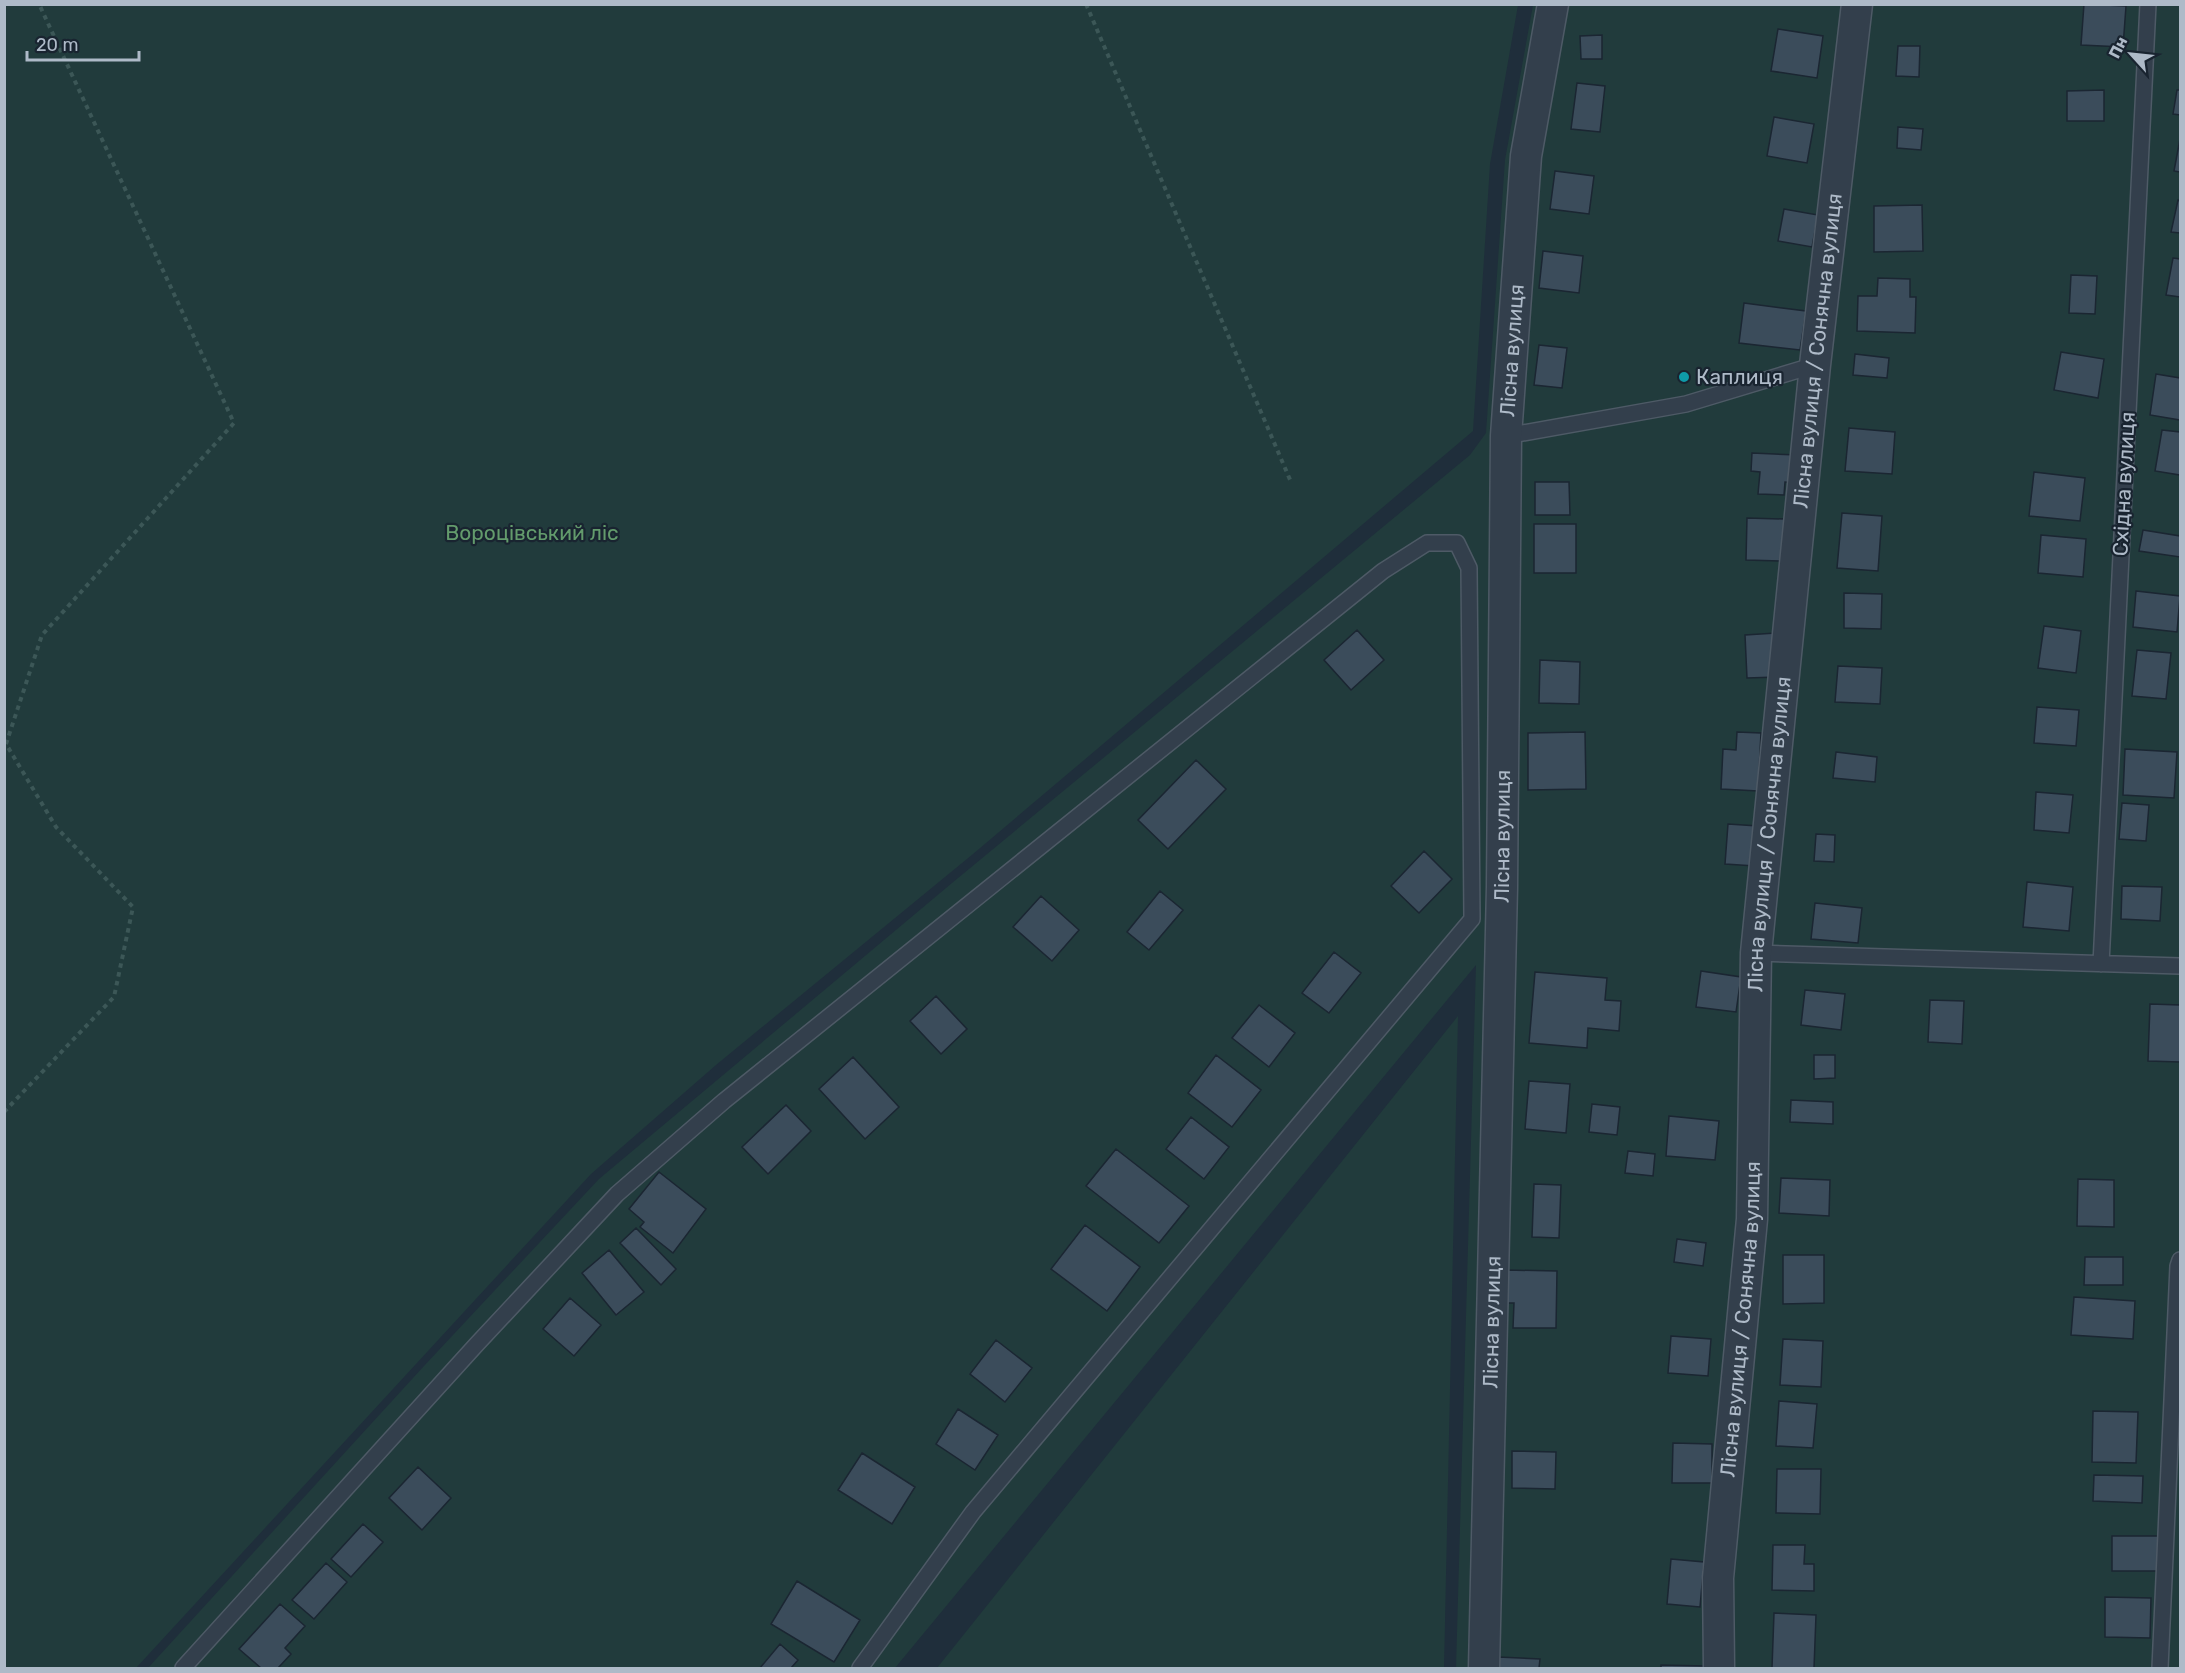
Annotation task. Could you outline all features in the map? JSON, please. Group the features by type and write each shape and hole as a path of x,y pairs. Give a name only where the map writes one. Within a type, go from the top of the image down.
{"street":[{"name":"Лісна вулиця","path":"1484,1668 1502,887 1506,436 1526,156 1553,4"},
{"name":"Лісна вулиця / Сонячна вулиця","path":"1719,1668 1718,1578 1752,1219 1756,953 1815,365 1857,4"}],"lane":[{"name":"Східна вулиця","path":"2101,964 2148,4"},
{"path":"1506,436 1686,404 1815,365"},
{"path":"183,1668 476,1345 617,1194 724,1101 1383,571 1427,543 1457,543 1469,568 1472,919 974,1512 860,1668"},
{"path":"1756,953 2181,966"},
{"path":"2160,1668 2178,1266 2181,1260"}],"path":[{"path":"4,1112 114,997 133,907 56,827 6,744 42,635 234,423 39,4"},
{"path":"1086,4 1291,482"}],"green space":[{"name":"Вороцівський ліс","path":"5,4 1518,5 1490,164 1473,431 973,854 716,1065 591,1174 136,1668 5,1668"},
{"path":"1533,5 2180,5 2180,1668 1456,1668 1476,965 895,1668 148,1668 424,1366 599,1179 952,883 1470,455 1486,433 1505,160"},
{"path":"1458,1016 1444,1668 937,1668"}],"building":[{"path":"2084,4 2126,6 2123,47 2081,45"},
{"path":"1778,29 1823,36 1817,78 1771,71"},
{"path":"1602,35 1602,59 1581,59 1580,36"},
{"path":"1898,46 1920,46 1919,77 1896,76"},
{"path":"1577,83 1605,86 1600,132 1571,129"},
{"path":"2104,90 2104,121 2067,121 2067,91"},
{"path":"2177,90 2180,90 2180,115 2173,114"},
{"path":"1774,117 1814,124 1807,163 1767,156"},
{"path":"1898,127 1923,129 1921,150 1897,148"},
{"path":"2180,139 2180,172 2174,171"},
{"path":"1555,171 1594,176 1589,214 1550,209"},
{"path":"2178,200 2180,201 2180,233 2171,232"},
{"path":"1922,205 1923,251 1874,252 1874,206"},
{"path":"1784,209 1818,215 1812,247 1778,241"},
{"path":"1543,251 1583,256 1579,293 1539,288"},
{"path":"2173,258 2180,259 2180,297 2166,295"},
{"path":"2071,275 2097,276 2095,314 2069,313"},
{"path":"1878,278 1910,279 1910,297 1916,297 1915,333 1857,331 1858,296 1877,296"},
{"path":"1744,303 1806,311 1800,350 1739,343"},
{"path":"1539,345 1567,348 1562,388 1534,385"},
{"path":"2061,352 2104,359 2098,398 2054,390"},
{"path":"1855,354 1889,358 1887,378 1853,375"},
{"path":"2156,374 2180,378 2180,420 2150,415"},
{"path":"1849,428 1895,432 1892,474 1845,471"},
{"path":"2162,430 2180,432 2180,475 2155,471"},
{"path":"1752,453 1797,455 1796,483 1785,482 1784,495 1758,494 1760,472 1751,471"},
{"path":"2034,472 2085,478 2080,521 2029,516"},
{"path":"1535,482 1569,482 1570,515 1535,515"},
{"path":"1842,513 1882,516 1878,571 1837,568"},
{"path":"1747,518 1784,519 1784,561 1746,560"},
{"path":"1534,524 1576,524 1576,573 1534,573"},
{"path":"2143,530 2180,536 2180,557 2139,551"},
{"path":"2041,535 2086,539 2083,577 2038,573"},
{"path":"2136,591 2180,596 2177,632 2133,627"},
{"path":"1844,593 1882,594 1881,629 1844,628"},
{"path":"2044,626 2081,631 2076,673 2038,668"},
{"path":"1357,630 1384,660 1351,690 1324,660"},
{"path":"1776,633 1777,677 1747,678 1745,635"},
{"path":"2137,650 2171,653 2166,699 2132,696"},
{"path":"1540,660 1580,662 1579,704 1539,703"},
{"path":"1838,666 1882,668 1880,704 1835,702"},
{"path":"2037,707 2079,710 2076,746 2034,743"},
{"path":"1585,732 1586,789 1528,790 1528,733"},
{"path":"1737,732 1761,733 1758,791 1721,789 1723,749 1736,750"},
{"path":"2125,749 2177,752 2174,798 2123,795"},
{"path":"1836,752 1877,757 1875,782 1833,778"},
{"path":"1196,760 1226,789 1168,849 1138,820"},
{"path":"2036,792 2073,795 2069,833 2034,830"},
{"path":"2122,803 2149,805 2146,841 2119,839"},
{"path":"1728,824 1758,826 1755,866 1725,864"},
{"path":"1816,834 1835,835 1834,862 1814,861"},
{"path":"1424,851 1452,879 1419,913 1391,886"},
{"path":"2027,882 2073,887 2069,931 2023,927"},
{"path":"2122,886 2162,887 2160,921 2121,919"},
{"path":"1160,891 1183,910 1149,950 1127,932"},
{"path":"1041,896 1079,930 1052,961 1013,927"},
{"path":"1815,903 1862,908 1858,943 1811,939"},
{"path":"1334,952 1361,973 1329,1013 1302,993"},
{"path":"1701,971 1741,977 1736,1012 1696,1007"},
{"path":"1535,972 1607,978 1605,1000 1621,1001 1619,1031 1588,1028 1587,1048 1529,1043"},
{"path":"1805,990 1845,994 1841,1030 1801,1025"},
{"path":"936,996 967,1029 941,1054 910,1021"},
{"path":"1930,1000 1964,1001 1962,1044 1928,1042"},
{"path":"2150,1004 2180,1005 2180,1062 2148,1061"},
{"path":"1259,1005 1295,1033 1269,1067 1232,1038"},
{"path":"1216,1055 1261,1090 1232,1127 1188,1093"},
{"path":"1814,1055 1835,1055 1835,1078 1814,1079"},
{"path":"853,1057 899,1107 865,1139 819,1089"},
{"path":"1529,1081 1570,1084 1566,1133 1525,1129"},
{"path":"1791,1100 1833,1102 1833,1124 1790,1122"},
{"path":"1592,1104 1620,1107 1617,1135 1589,1132"},
{"path":"786,1105 811,1131 768,1174 742,1147"},
{"path":"1669,1116 1719,1121 1715,1160 1666,1156"},
{"path":"1191,1117 1229,1147 1204,1179 1166,1149"},
{"path":"1116,1149 1189,1206 1159,1243 1086,1186"},
{"path":"1628,1151 1655,1154 1653,1176 1625,1173"},
{"path":"659,1172 706,1209 673,1253 640,1227 644,1222 629,1209"},
{"path":"1781,1178 1830,1180 1829,1216 1779,1213"},
{"path":"2078,1179 2114,1180 2114,1227 2077,1226"},
{"path":"1534,1184 1561,1185 1559,1238 1532,1237"},
{"path":"1085,1225 1140,1267 1107,1311 1051,1269"},
{"path":"636,1228 676,1269 661,1285 620,1243"},
{"path":"1677,1239 1706,1243 1703,1266 1674,1262"},
{"path":"609,1250 644,1292 616,1315 582,1273"},
{"path":"1783,1255 1824,1255 1824,1303 1783,1304"},
{"path":"2085,1257 2123,1257 2123,1285 2084,1285"},
{"path":"1506,1270 1557,1271 1556,1328 1513,1328 1514,1303 1505,1303"},
{"path":"2074,1297 2135,1301 2133,1339 2071,1335"},
{"path":"570,1298 601,1325 574,1356 543,1329"},
{"path":"1671,1336 1711,1339 1708,1376 1668,1373"},
{"path":"1783,1339 1823,1341 1821,1387 1780,1385"},
{"path":"996,1340 1032,1368 1005,1402 970,1374"},
{"path":"1779,1401 1817,1404 1813,1448 1776,1446"},
{"path":"958,1409 998,1435 975,1470 936,1444"},
{"path":"2093,1411 2138,1412 2136,1463 2092,1462"},
{"path":"1673,1443 1712,1444 1712,1483 1672,1483"},
{"path":"1512,1451 1556,1452 1555,1489 1512,1488"},
{"path":"862,1453 915,1487 892,1524 838,1490"},
{"path":"418,1467 451,1498 422,1530 389,1498"},
{"path":"1777,1469 1821,1469 1820,1514 1776,1513"},
{"path":"2094,1475 2143,1476 2142,1503 2093,1501"},
{"path":"363,1524 383,1542 351,1577 331,1559"},
{"path":"2112,1536 2163,1536 2162,1571 2112,1571"},
{"path":"1773,1545 1805,1545 1804,1564 1814,1564 1814,1591 1772,1590"},
{"path":"1671,1559 1704,1562 1700,1607 1667,1604"},
{"path":"326,1563 347,1582 314,1619 292,1600"},
{"path":"797,1581 860,1620 834,1662 771,1624"},
{"path":"2105,1597 2151,1598 2150,1638 2105,1637"},
{"path":"280,1604 305,1626 285,1648 291,1654 278,1668 261,1668 239,1649"},
{"path":"1774,1613 1816,1615 1814,1668 1772,1668"},
{"path":"780,1644 798,1660 791,1668 760,1668"},
{"path":"1498,1657 1540,1659 1539,1668 1497,1668"},
{"path":"1661,1665 1704,1666 1704,1668 1661,1668"}],"place":[{"name":"Каплиця","path":"1684,377"}]}
